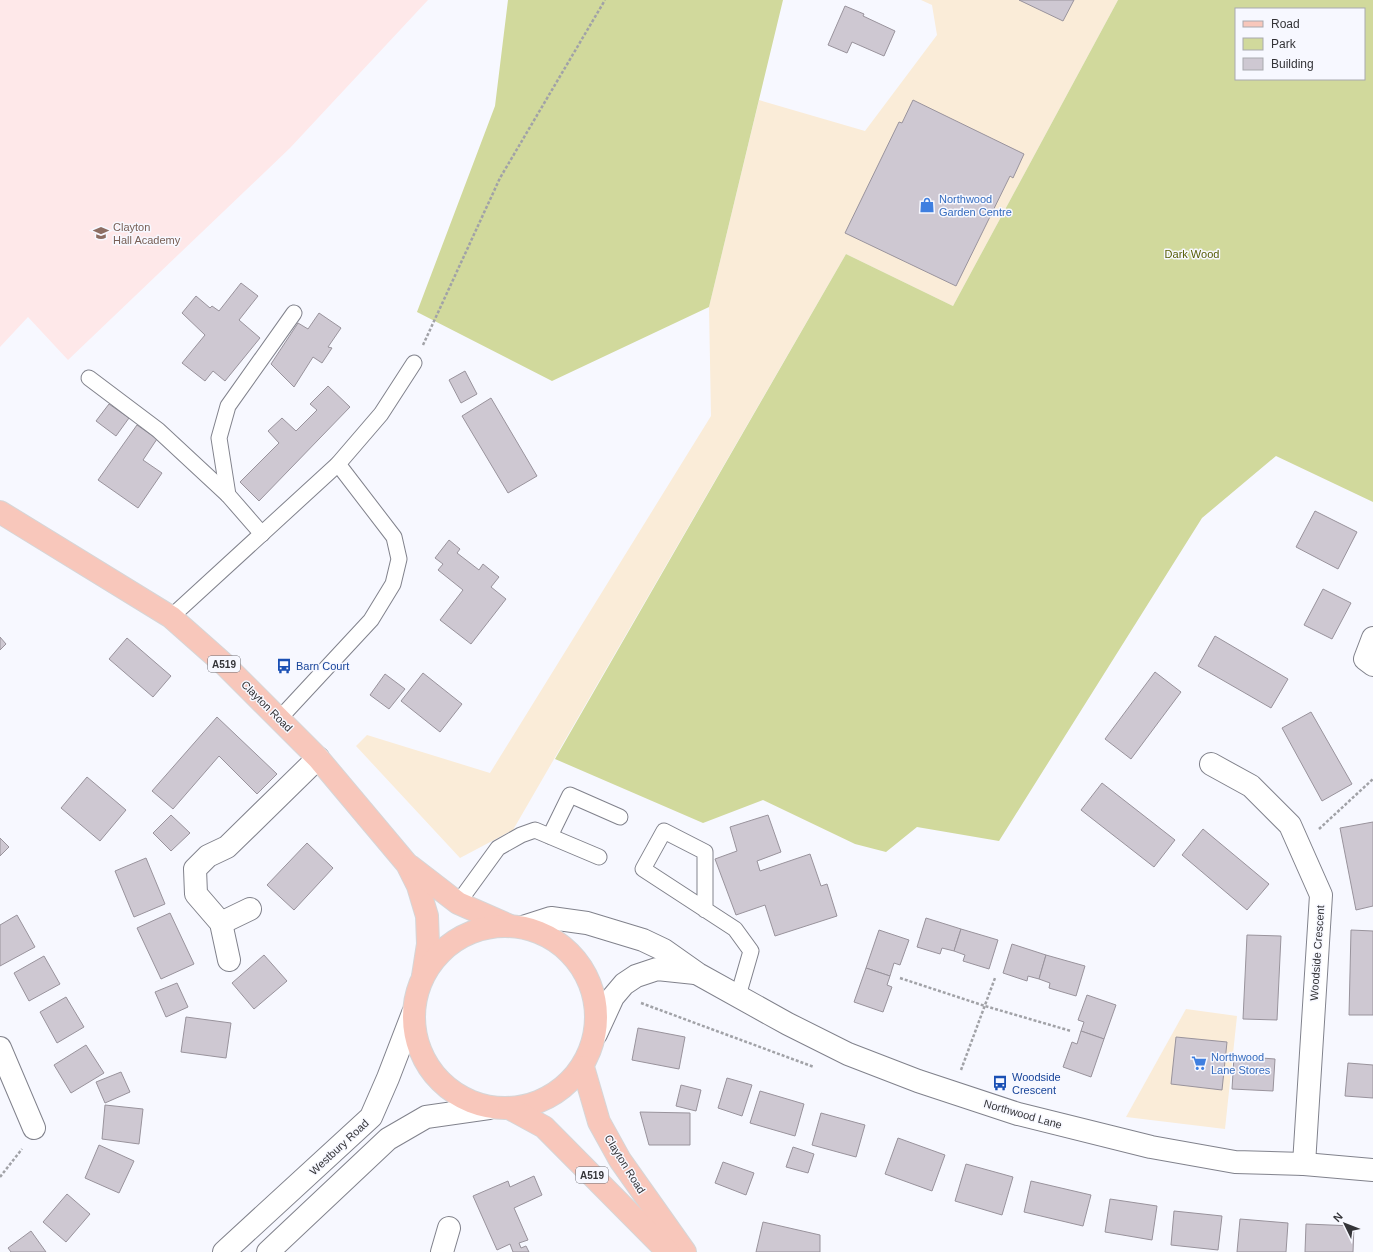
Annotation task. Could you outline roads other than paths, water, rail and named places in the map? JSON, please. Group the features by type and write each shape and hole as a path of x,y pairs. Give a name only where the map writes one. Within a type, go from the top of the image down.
{"main road":[{"name":"Clayton Road","path":"0,512 171,617 224,664 280,718 318,758 369,816 407,864 418,886 427,916 428,944 423,976"},
{"name":"Clayton Road","path":"407,864 458,903 516,926 551,937 577,960 593,988 596,1034 583,1067 561,1090 543,1101 520,1108 499,1108"},
{"name":"Clayton Road","path":"516,926 482,929 457,940 431,963 423,976 417,992 413,1013 417,1042 428,1066 448,1089 544,1126 668,1252"},
{"name":"Clayton Road","path":"583,1067 599,1122 620,1160 685,1252"}],"street":[{"path":"1373,638 1365,659 1373,664"},
{"path":"229,960 222,923 196,894 195,869 208,856 227,847 318,758"},
{"name":"Woodside Crescent","path":"1211,764 1250,786 1290,825 1321,895 1304,1164"},
{"path":"222,923 250,909"},
{"name":"Northwood Lane","path":"516,926 551,918 587,923 618,931 664,950 698,974 848,1054 953,1093 1018,1114 1151,1147 1235,1162 1304,1164 1373,1170"},
{"name":"Northwood Lane","path":"596,1034 613,997 626,983 636,976 657,969 698,974"},
{"name":"Westbury Road","path":"224,1252 371,1117 413,1013"},
{"path":"0,1048 34,1128"},
{"path":"268,1252 388,1139 426,1117 499,1108"},
{"path":"442,1252 449,1228"}],"lane":[{"path":"228,494 218,438 228,406 294,314"},
{"path":"171,617 338,464 381,414 414,363"},
{"path":"89,378 158,430 228,494 262,534"},
{"path":"280,718 371,620 392,584 399,559 394,537 338,464"},
{"path":"550,836 570,795 620,817"},
{"path":"458,903 498,848 521,835 535,830 599,857"},
{"path":"705,910 705,852 664,831 643,869 705,910 735,929 751,951 738,996"}],"place":[{"name":"Northwood Garden Centre","path":"927,205"},
{"name":"Clayton Hall Academy","path":"101,233"},
{"name":"Barn Court","path":"284,666"},
{"name":"Northwood Lane Stores","path":"1199,1063"},
{"name":"Woodside Crescent","path":"1000,1083"}],"park label":[{"name":"Dark Wood","path":"1192,254"}]}
